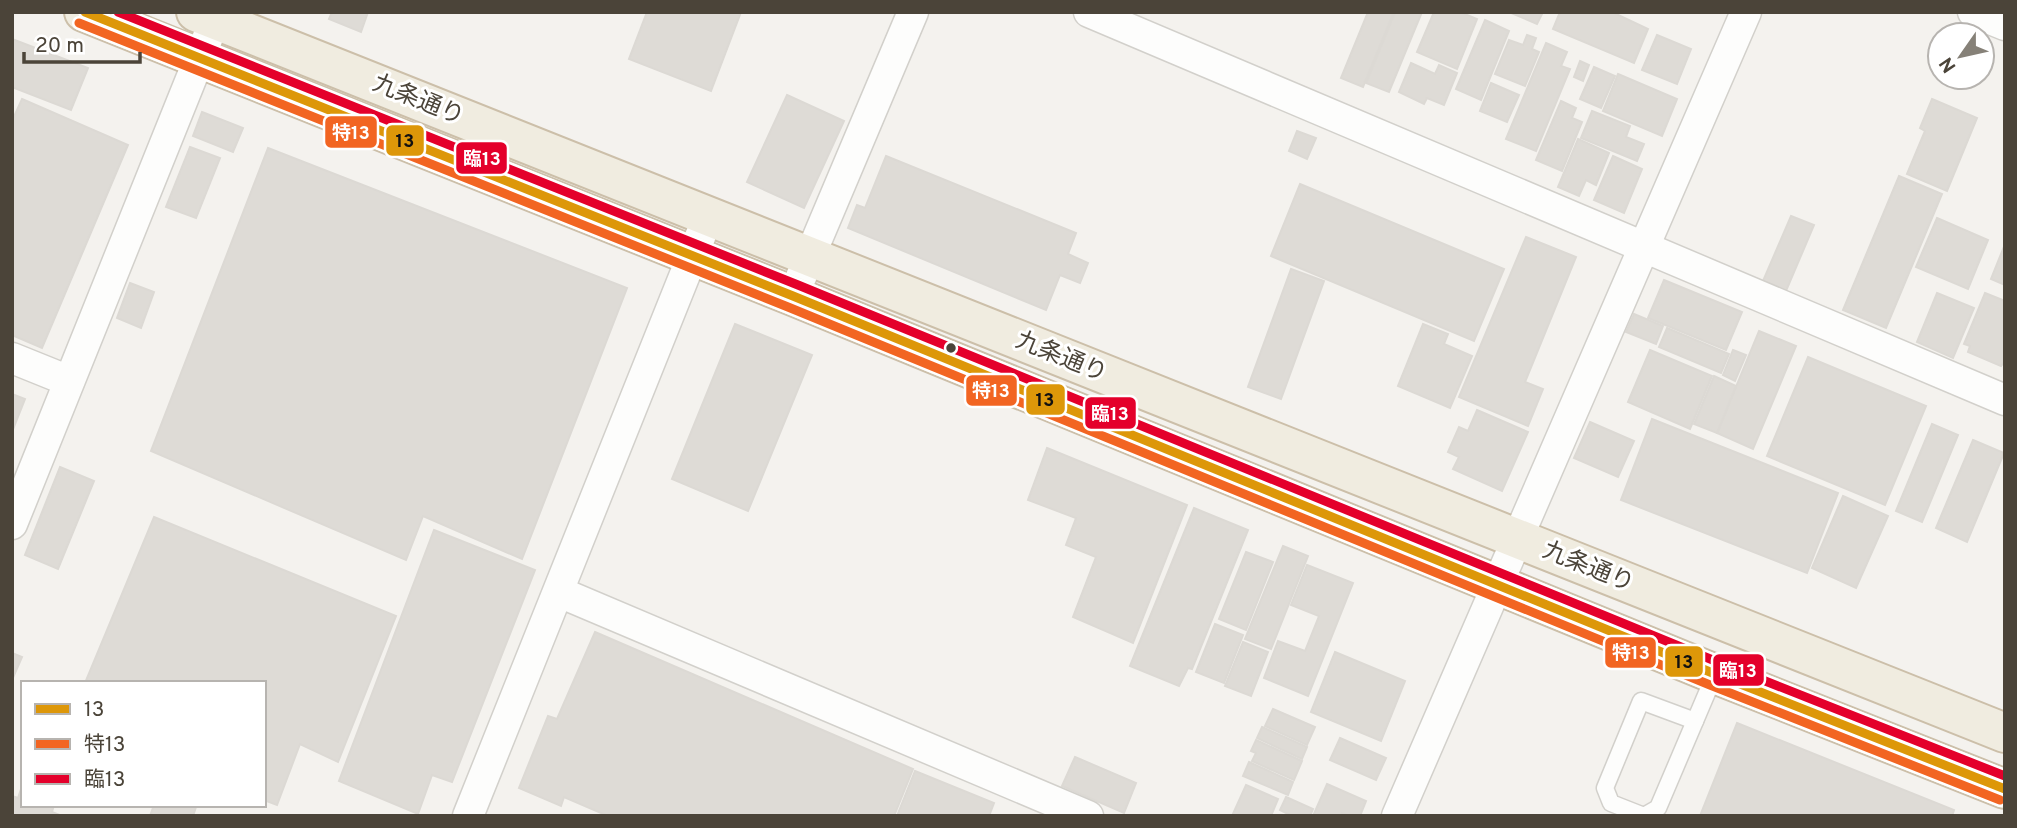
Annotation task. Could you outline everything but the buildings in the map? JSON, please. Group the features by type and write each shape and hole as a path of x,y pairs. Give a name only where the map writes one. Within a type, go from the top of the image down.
{"highway":[{"name":"九条通り","path":"84,12 793,296 1715,674 2005,789"},
{"name":"九条通り","path":"210,15 708,217 2005,733"}],"street":[{"path":"793,296 913,12"},
{"path":"1088,12 2005,401"},
{"path":"1396,816 1499,585 1642,246 1746,12"},
{"path":"1973,12 2005,25"},
{"path":"12,524 200,59 210,15"},
{"path":"468,816 708,217"},
{"path":"12,358 69,381"},
{"path":"559,592 1088,816"}],"lane":[{"path":"1695,720 1641,701 1605,788 1611,803 1644,816 1658,808 1715,674"}],"transit line":[{"name":"13","path":"85,12 793,296 1715,674 2005,789"},
{"name":"臨13","path":"118,12 798,285 1720,663 2005,776"},
{"name":"特13","path":"79,23 788,307 1710,685 2000,800"}]}
